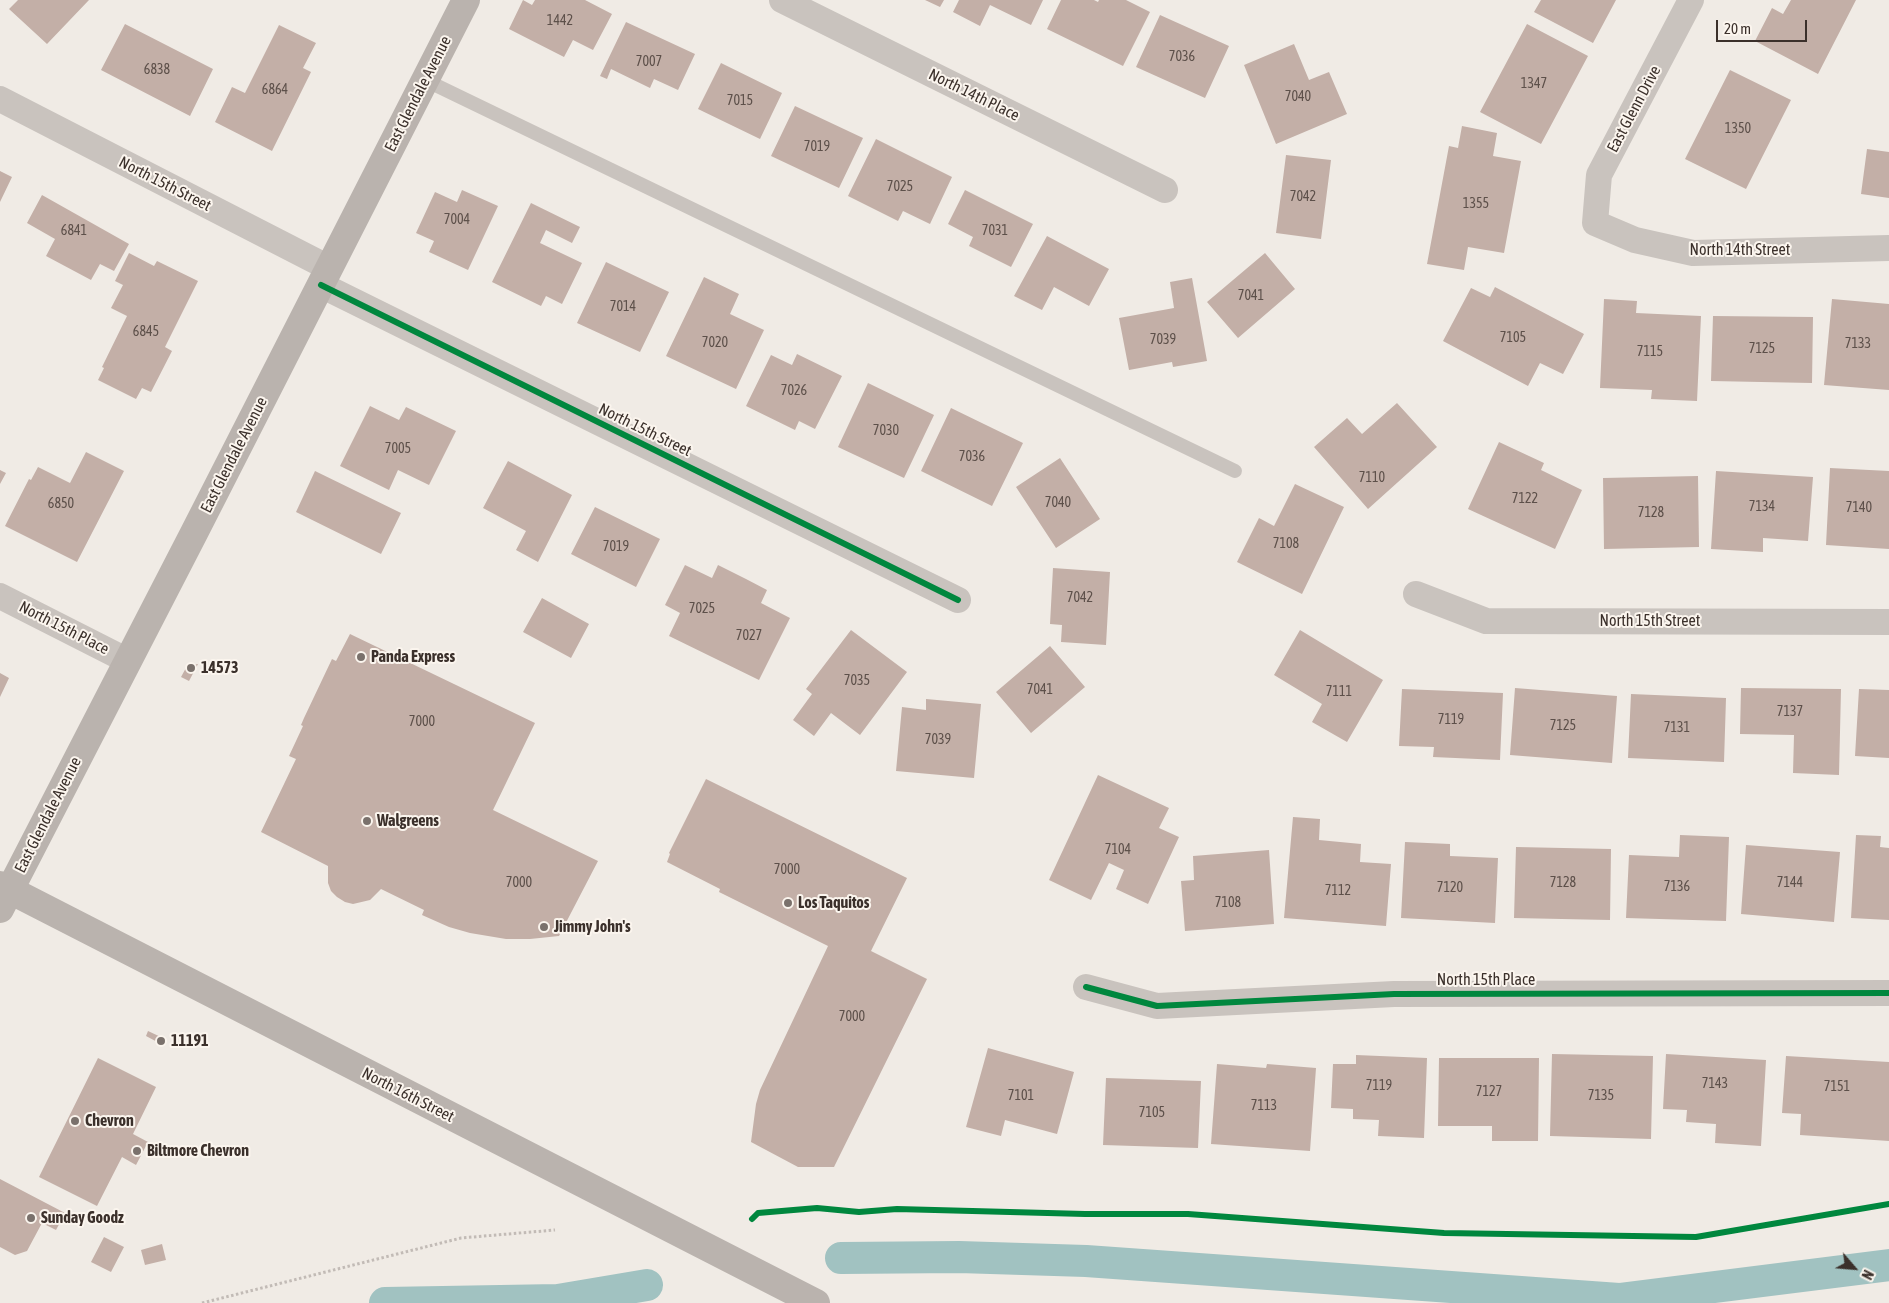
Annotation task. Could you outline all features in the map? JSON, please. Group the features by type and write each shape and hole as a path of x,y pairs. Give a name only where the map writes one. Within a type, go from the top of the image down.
{"main road":[{"name":"East Glendale Avenue","path":"3,895 128,661 466,0"},
{"name":"North 16th Street","path":"3,895 215,997 816,1303"}],"street":[{"name":"North 14th Place","path":"782,0 1165,190"},
{"name":"East Glenn Drive","path":"1595,223 1599,175 1691,0"},
{"name":"North 15th Street","path":"0,99 325,276 958,600"},
{"name":"North 14th Street","path":"1595,223 1635,240 1694,253 1889,248"},
{"name":"North 15th Street","path":"1416,594 1486,621 1889,622"},
{"name":"North 15th Place","path":"0,596 128,661"},
{"name":"North 15th Place","path":"1086,987 1157,1006 1394,994 1889,992"}],"lane":[{"path":"425,80 1235,471"}],"path":[{"path":"202,1303 462,1238 555,1230"}],"building":[{"path":"18,0 89,0 47,44 9,9"},
{"path":"523,0 532,5 535,0 585,0 612,14 593,50 573,40 564,57 509,29"},
{"path":"925,0 944,0 940,7"},
{"path":"959,0 1043,0 1031,25 990,5 980,26 953,12"},
{"path":"1061,0 1094,0 1098,2 1099,0 1126,0 1150,12 1123,66 1047,29"},
{"path":"1541,0 1616,0 1593,43 1534,12"},
{"path":"1791,0 1856,0 1818,74 1755,41 1772,8 1783,14"},
{"path":"1160,15 1229,46 1205,98 1136,67"},
{"path":"626,22 695,54 678,90 654,79 650,88 611,69 607,79 600,76"},
{"path":"125,24 213,69 190,116 101,70"},
{"path":"1527,24 1588,56 1541,144 1480,112"},
{"path":"279,25 316,43 303,68 311,72 272,151 215,122 232,87 245,93"},
{"path":"1294,44 1309,80 1329,72 1347,114 1276,144 1244,65"},
{"path":"721,63 782,93 760,139 698,109"},
{"path":"1730,70 1791,100 1746,189 1685,159"},
{"path":"795,106 863,138 839,188 771,156"},
{"path":"1462,126 1497,133 1493,156 1521,161 1504,253 1468,247 1464,270 1427,264 1449,146 1458,148"},
{"path":"876,139 952,177 930,224 903,211 898,221 848,196"},
{"path":"1867,149 1889,152 1889,198 1861,194"},
{"path":"1286,155 1331,160 1321,239 1276,233"},
{"path":"0,171 12,177 0,202"},
{"path":"462,190 498,206 468,270 429,252 434,241 416,233 435,192 457,202"},
{"path":"965,190 1033,224 1011,267 969,246 973,237 948,224"},
{"path":"42,195 129,244 114,271 100,264 91,280 46,256 55,239 27,223"},
{"path":"531,203 580,227 572,243 546,230 540,243 582,263 562,304 546,296 541,306 492,282"},
{"path":"1047,236 1109,269 1089,306 1054,287 1042,310 1014,296"},
{"path":"129,253 154,266 157,261 198,281 165,347 172,351 151,392 142,388 136,399 98,380 104,368 102,367 127,316 111,308 123,285 115,281"},
{"path":"1265,253 1295,289 1238,338 1207,302"},
{"path":"606,262 669,292 640,352 577,323"},
{"path":"704,277 739,294 730,314 764,330 736,389 666,356"},
{"path":"1192,278 1207,361 1173,367 1172,362 1129,370 1119,318 1174,308 1170,282"},
{"path":"1495,287 1584,334 1563,374 1540,363 1528,386 1443,341 1471,288 1490,297"},
{"path":"1604,299 1637,301 1636,313 1701,316 1697,401 1651,399 1652,390 1600,388"},
{"path":"1832,299 1889,304 1889,390 1824,385"},
{"path":"1713,316 1813,317 1812,383 1711,381"},
{"path":"797,354 842,376 815,429 799,421 795,430 746,406 771,355 792,365"},
{"path":"868,383 934,415 904,478 838,447"},
{"path":"1397,403 1437,447 1368,509 1314,447 1347,418 1362,434"},
{"path":"370,406 399,420 406,407 456,431 429,485 398,470 389,490 340,466"},
{"path":"951,408 1023,443 992,506 921,471"},
{"path":"1499,442 1544,463 1541,470 1582,490 1555,549 1468,509"},
{"path":"86,452 124,471 77,562 5,526 29,479 31,480 38,467 70,483"},
{"path":"1060,458 1100,519 1056,548 1016,487"},
{"path":"508,461 572,495 538,562 516,550 526,531 483,508"},
{"path":"1830,468 1889,471 1889,549 1826,545"},
{"path":"0,470 6,473 0,484"},
{"path":"315,471 401,513 381,554 296,512"},
{"path":"1716,471 1813,477 1808,541 1763,538 1763,552 1711,549"},
{"path":"1698,476 1699,547 1604,549 1603,478"},
{"path":"1295,484 1344,507 1302,594 1237,562 1259,518 1274,526"},
{"path":"595,507 660,539 636,587 571,554"},
{"path":"685,565 712,578 718,565 746,579 767,590 761,603 790,618 759,680 669,636 680,613 665,605"},
{"path":"1053,568 1110,572 1106,645 1061,642 1062,625 1050,624"},
{"path":"542,598 589,624 571,658 523,632"},
{"path":"851,630 907,672 860,735 831,713 814,736 793,720 812,694 806,689"},
{"path":"1300,630 1383,680 1347,742 1312,722 1322,704 1274,675"},
{"path":"350,634 535,723 493,810 598,861 559,936 506,939 470,933 449,927 422,915 424,910 381,889 370,900 353,904 345,902 331,891 328,883 328,866 261,832 296,759 289,756 303,726 301,725 304,718 332,659 336,661"},
{"path":"1050,646 1085,687 1031,733 996,692"},
{"path":"198,664 189,681 181,677 187,666"},
{"path":"0,673 9,678 0,697"},
{"path":"1515,688 1617,696 1612,763 1510,755"},
{"path":"1741,688 1841,689 1839,775 1793,773 1794,735 1740,734"},
{"path":"1402,689 1503,693 1500,760 1433,757 1434,747 1399,746"},
{"path":"1859,689 1889,690 1889,758 1855,756"},
{"path":"1631,694 1726,698 1724,762 1628,758"},
{"path":"926,699 981,704 974,778 896,771 902,707 926,710"},
{"path":"1098,775 1169,808 1159,828 1179,837 1148,904 1116,889 1124,870 1109,863 1091,900 1049,880"},
{"path":"706,779 907,878 871,951 927,979 834,1167 798,1167 751,1142 756,1104 760,1090 828,946 719,892 720,889 667,862 669,853"},
{"path":"1293,817 1320,819 1319,840 1361,844 1360,862 1391,864 1386,926 1284,918"},
{"path":"1680,835 1729,837 1726,921 1626,918 1629,855 1679,857"},
{"path":"1856,835 1881,836 1880,847 1889,848 1889,920 1851,918"},
{"path":"1405,842 1450,844 1450,856 1498,858 1495,923 1401,918"},
{"path":"1746,845 1840,852 1834,922 1741,914"},
{"path":"1516,847 1611,849 1610,920 1514,918"},
{"path":"1269,850 1274,924 1185,931 1181,881 1194,880 1193,856"},
{"path":"148,1031 165,1039 163,1045 146,1036"},
{"path":"988,1048 1074,1072 1057,1134 1005,1120 1001,1136 966,1127"},
{"path":"1552,1054 1653,1056 1651,1139 1550,1136"},
{"path":"1666,1054 1766,1060 1761,1146 1715,1143 1716,1124 1686,1122 1687,1110 1663,1109"},
{"path":"1356,1055 1427,1058 1424,1138 1378,1136 1379,1120 1353,1119 1353,1109 1331,1108 1333,1064 1356,1064"},
{"path":"1786,1056 1889,1062 1889,1141 1800,1135 1801,1114 1782,1113"},
{"path":"98,1058 156,1087 133,1134 148,1142 136,1165 122,1157 97,1206 39,1177"},
{"path":"1439,1058 1539,1058 1538,1141 1492,1141 1492,1126 1438,1126"},
{"path":"1217,1064 1266,1068 1267,1064 1316,1068 1310,1151 1211,1144"},
{"path":"1106,1078 1201,1081 1198,1148 1103,1145"},
{"name":"Sunday Goodz","path":"0,1179 65,1213 56,1230 42,1223 27,1251 15,1255 0,1247"},
{"path":"104,1237 124,1247 111,1272 91,1262"},
{"path":"162,1244 166,1260 145,1265 141,1250"}],"waterway":[{"path":"841,1258 959,1257 1086,1261 1619,1299 1889,1265"},
{"path":"385,1303 558,1300 647,1285"}],"cycle path":[{"path":"321,285 958,600"},
{"path":"1086,987 1157,1006 1394,994 1889,993"},
{"path":"752,1219 758,1213 817,1208 859,1212 897,1209 1085,1214 1188,1214 1444,1233 1696,1237 1889,1204"}],"place":[{"name":"Panda Express","path":"361,657"},
{"name":"14573","path":"191,668"},
{"name":"Walgreens","path":"367,821"},
{"name":"Los Taquitos","path":"788,903"},
{"name":"Jimmy John's","path":"544,927"},
{"name":"11191","path":"161,1041"},
{"name":"Chevron","path":"75,1121"},
{"name":"Biltmore Chevron","path":"137,1151"},
{"name":"Sunday Goodz","path":"31,1218"}]}
